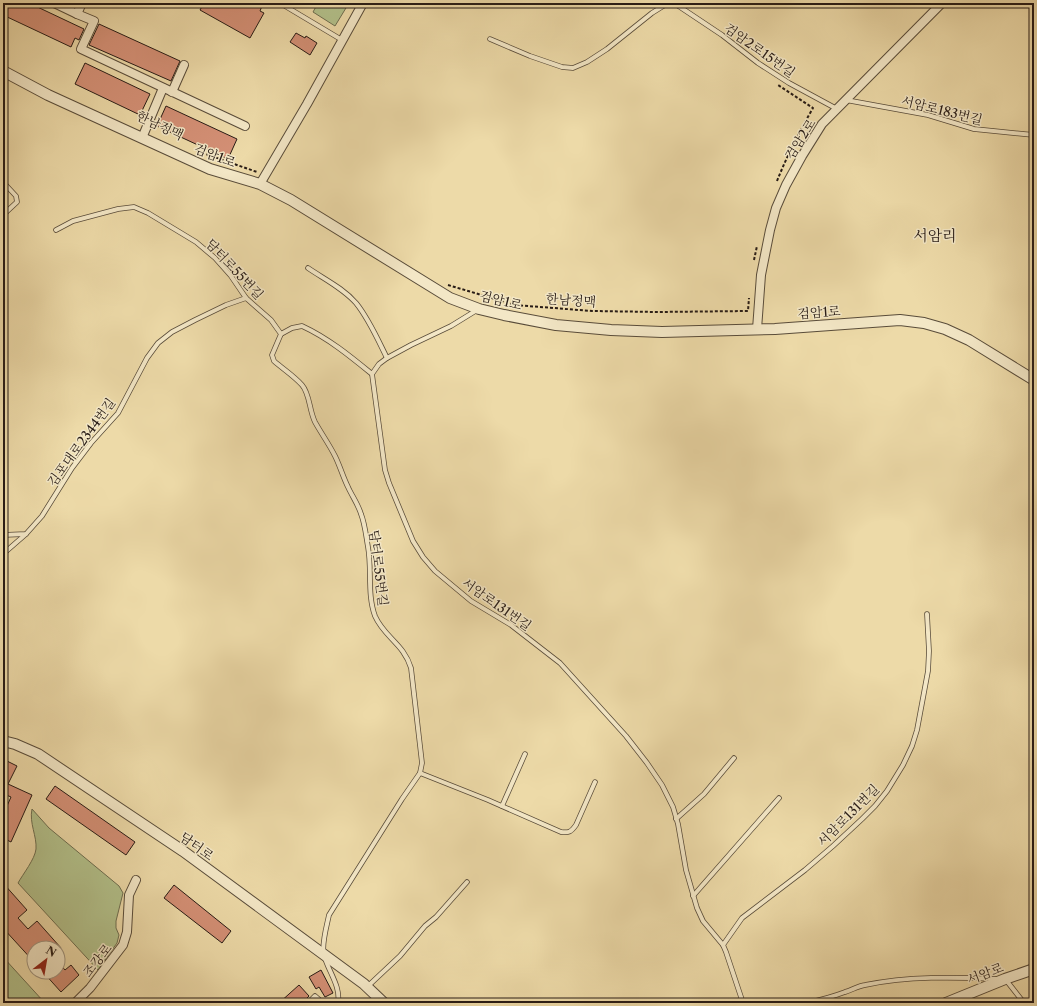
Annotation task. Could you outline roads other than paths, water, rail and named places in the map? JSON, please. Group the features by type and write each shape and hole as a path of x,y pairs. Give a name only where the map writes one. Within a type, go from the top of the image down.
{"street":[{"path":"54,3 94,22 81,49 245,126"},
{"path":"77,14 82,3"},
{"path":"262,180 307,104 363,3"},
{"name":"검암2로","path":"757,329 762,268 770,230 776,208 786,185 802,156 822,124 942,3"},
{"path":"172,92 184,65"},
{"name":"검암1로","path":"3,71 48,95 210,168 262,180 291,200 450,298 479,309 504,316 556,325 611,330 662,332 757,329 900,320 924,323 945,329 969,340 1034,380"},
{"path":"142,138 163,88"},
{"name":"담터로","path":"3,741 15,744 38,754 183,851 323,954 384,1003"},
{"name":"조강로","path":"75,1003 90,988 123,945 127,932 129,895 136,880"},
{"name":"서암로","path":"946,1003 1034,969"}],"lane":[{"path":"280,3 342,40"},
{"path":"490,39 530,56 562,67 573,68 607,49 652,13 668,3"},
{"name":"검암2로15번길","path":"674,3 722,35 764,67 789,83 837,109"},
{"name":"서암로183번길","path":"846,100 928,115 974,129 1034,135"},
{"path":"3,182 16,196 17,202 3,215"},
{"name":"담터로55번길","path":"56,230 73,221 118,208 134,208 148,213 196,242 215,258 232,276 246,298 271,320 281,334 272,355 274,361 302,385 306,392 315,422 335,457 348,488 358,503 368,549 371,573 371,601 375,615 381,627 408,657 413,684 420,744 422,764 420,773"},
{"path":"308,268 334,284 356,304 364,314 387,358"},
{"name":"김포대로2344번길","path":"3,554 26,534 42,516 72,468 90,443 118,413 147,358 158,343 172,332 195,320 226,305 246,298"},
{"path":"281,334 292,328 302,326 331,343 372,374 379,364 387,358 451,326 479,309"},
{"name":"서암로131번길","path":"372,374 385,470 413,541 423,558 472,601 511,625 560,663 626,736 647,763 662,785 673,807 686,870 697,908 703,921 723,945 743,1003"},
{"path":"3,535 26,534"},
{"name":"서암로131번길","path":"723,945 742,918 811,865 833,846 866,815 887,791 903,765 918,730 930,651 927,614"},
{"path":"502,806 526,754"},
{"path":"676,819 704,794 734,758"},
{"path":"338,1003 337,988 323,954 325,930 329,915 420,773 502,806 561,832 568,833 572,831 576,825 595,782"},
{"path":"693,896 779,798"},
{"path":"367,988 400,956 425,926 467,882"},
{"path":"806,1003 824,999 863,985 882,982 919,978 972,977 1005,979 1024,1003"},
{"path":"308,1003 315,996 323,1003"},
{"path":"661,1003 673,1003"}],"district":[{"name":"서암리","path":"935,235"}]}
